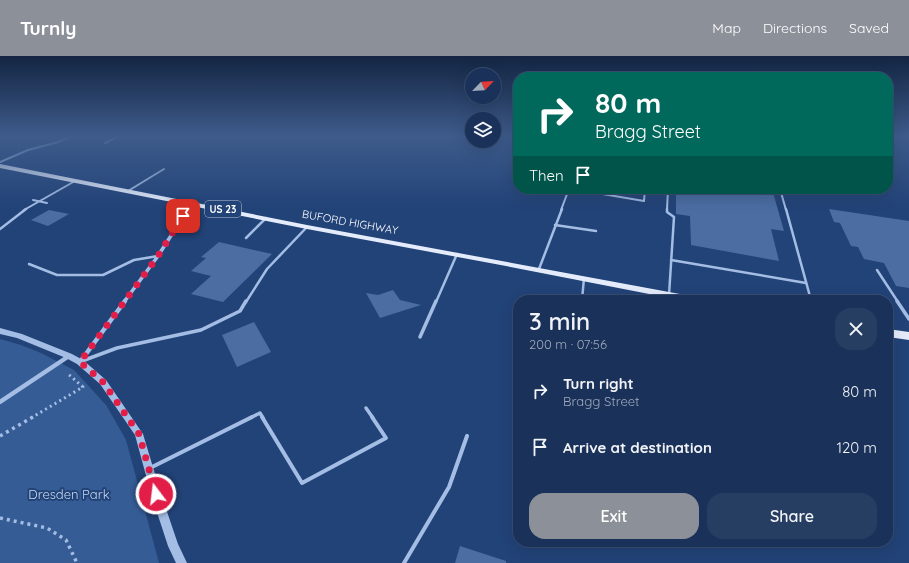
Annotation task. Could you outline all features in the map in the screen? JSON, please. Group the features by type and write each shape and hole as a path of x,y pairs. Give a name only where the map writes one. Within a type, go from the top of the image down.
{"main road":[{"name":"BUFORD HIGHWAY","path":"0,166 308,227 668,295"},
{"path":"893,334 909,336"}],"street":[{"path":"80,362 158,256 192,203"},
{"path":"0,331 19,336 69,356 80,362 103,382 139,434 148,469 172,546 182,563"},
{"path":"0,402 69,356"}],"lane":[{"path":"128,191 164,168"},
{"path":"0,229 20,212 76,181"},
{"path":"539,270 567,194"},
{"path":"603,194 644,201 645,194"},
{"path":"668,194 667,212 674,217 668,295"},
{"path":"781,194 810,295"},
{"path":"33,200 47,203"},
{"path":"246,238 266,218"},
{"path":"555,225 596,231"},
{"path":"80,362 117,348 162,340 201,330 240,311 267,269 308,227"},
{"path":"420,337 457,254"},
{"path":"29,264 57,275 103,275 134,260 158,256"},
{"path":"671,260 806,283"},
{"path":"877,270 909,319"},
{"path":"582,295 584,278"},
{"path":"148,469 260,413 302,483 386,438 366,408"},
{"path":"404,563 449,487 467,436"}],"path":[{"path":"0,436 83,387 67,373"},
{"path":"0,518 47,528 66,540 77,563"}],"green space":[{"name":"Dresden Park","path":"0,339 41,353 74,370 106,405 126,440 159,563 0,563"}],"building":[{"path":"676,194 773,194 784,231 771,229 779,261 691,245 690,216 676,214"},
{"path":"829,209 909,221 909,288 896,286 884,263 864,259 858,247 851,246 840,223 834,222"},
{"path":"49,210 69,214 48,226 31,220"},
{"path":"219,242 272,254 223,302 191,294 211,276 191,271 206,258 201,257"},
{"path":"393,290 400,300 421,305 380,318 366,293 378,295"},
{"path":"254,322 271,352 237,367 222,335"},
{"path":"460,546 506,561 506,563 455,563"}],"route":[{"path":"156,494 139,434 122,406 103,382 80,362 158,256 183,216"}]}
